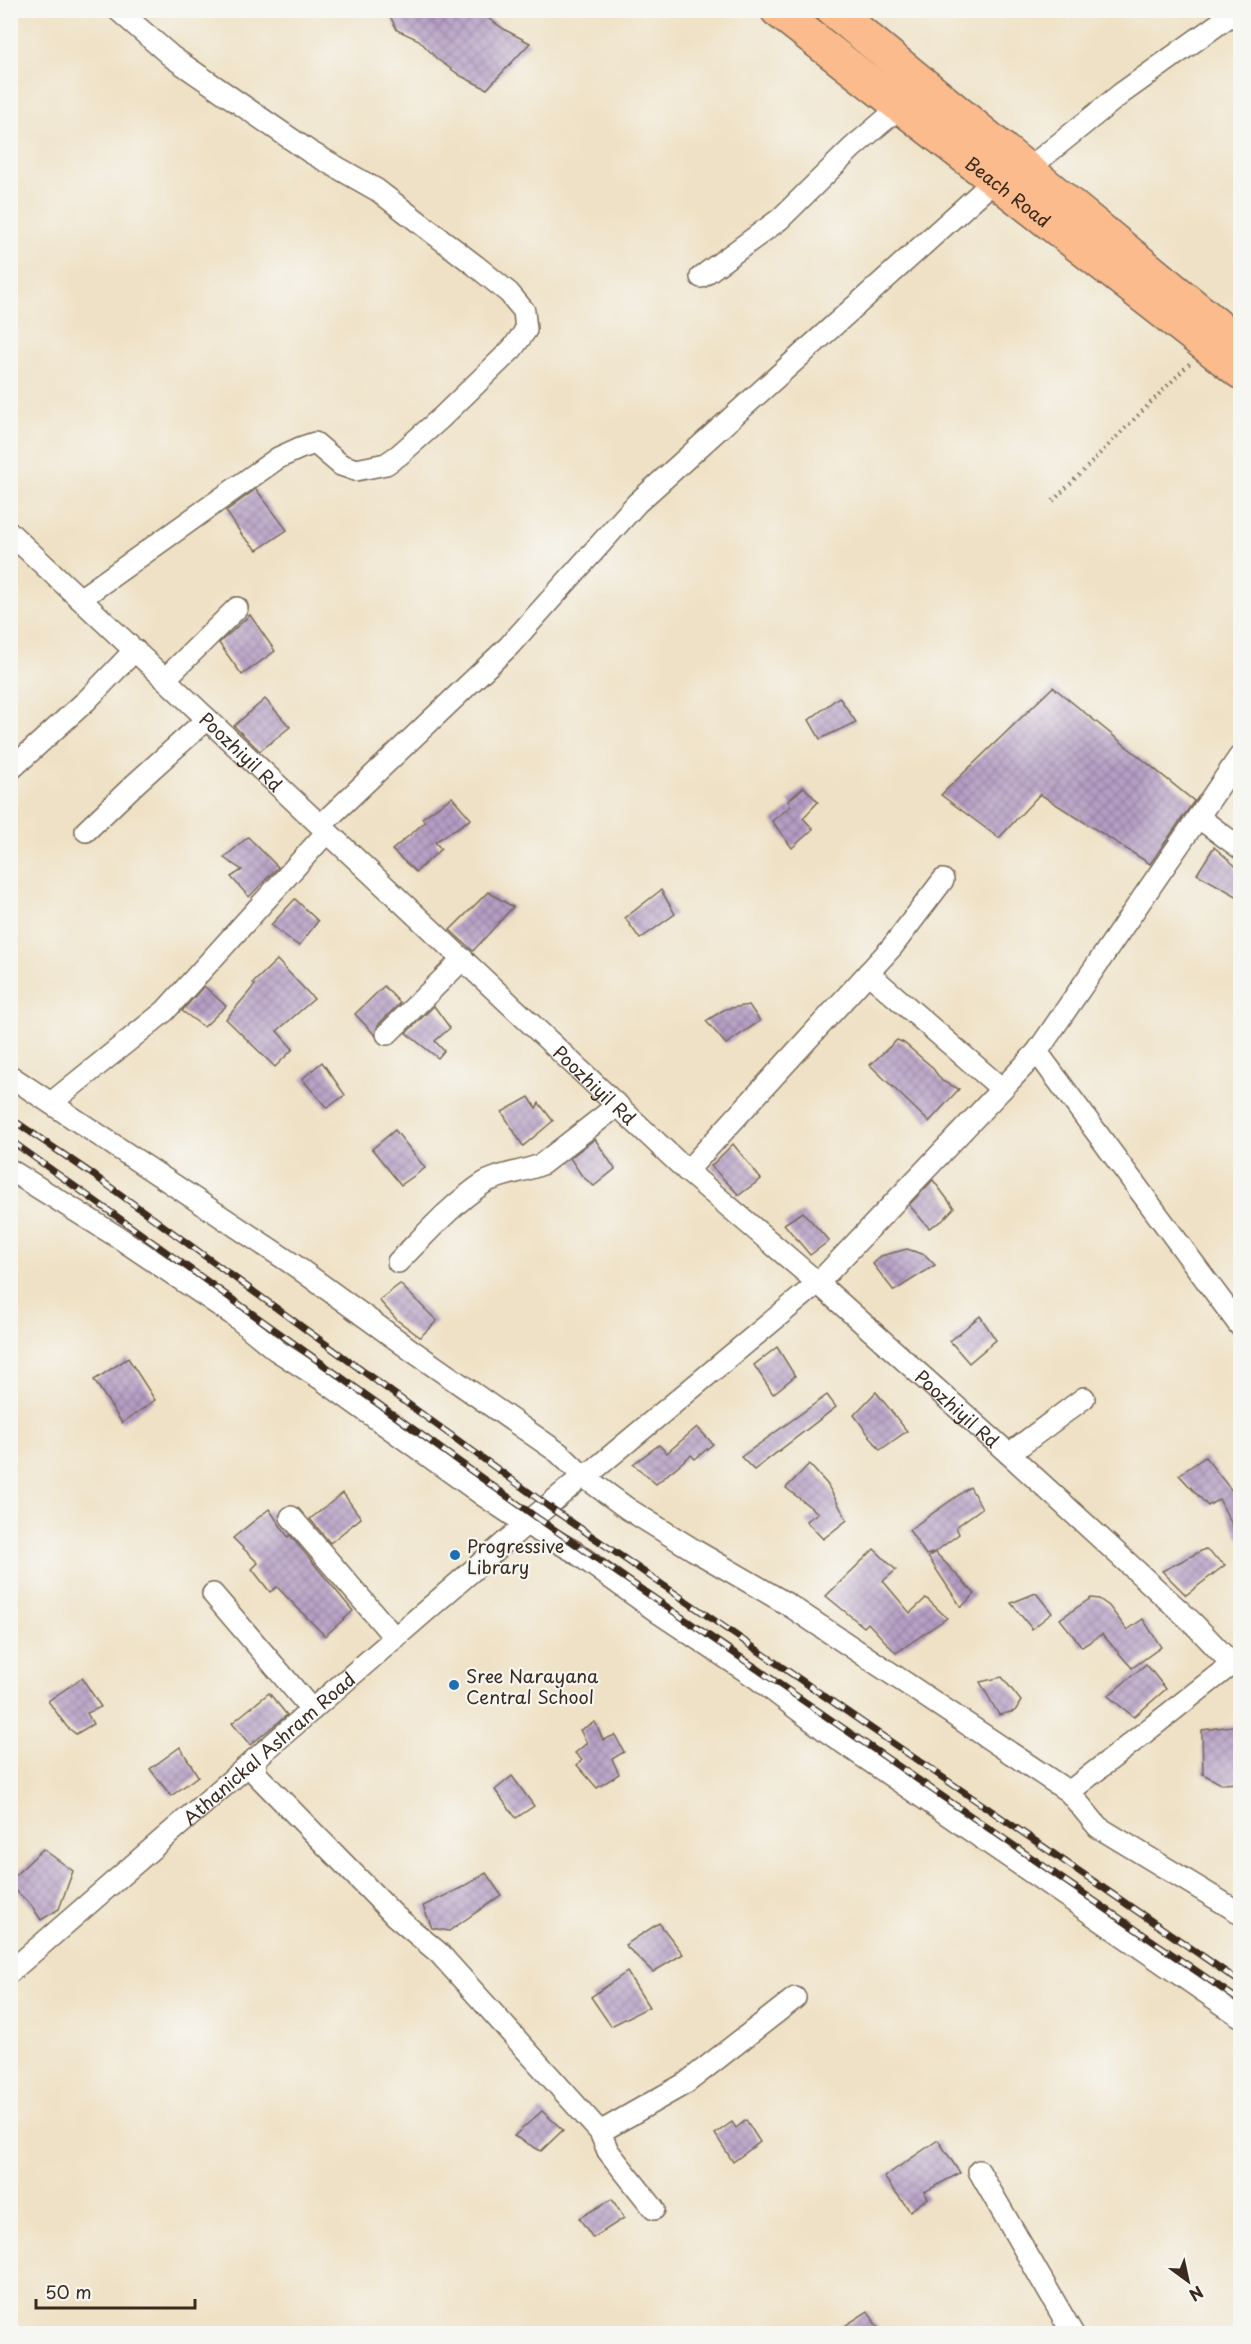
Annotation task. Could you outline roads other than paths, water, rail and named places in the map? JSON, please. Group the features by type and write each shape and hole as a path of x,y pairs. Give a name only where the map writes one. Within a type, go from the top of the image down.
{"main road":[{"name":"Beach Road","path":"777,10 1240,372"},
{"path":"832,10 1240,344"}],"street":[{"path":"80,598 278,458 300,448 315,443 341,465 356,470 386,464 441,418 512,349 526,330 524,311 509,293 476,266 377,190 310,152 172,57 118,10"},
{"path":"1028,169 1122,93 1231,15"},
{"path":"701,277 780,219 852,148 900,107"},
{"path":"51,1103 165,1011 324,829 509,646 637,503 994,180"},
{"name":"Poozhiyil Rd","path":"10,533 687,1171 818,1283 1009,1454 1192,1622 1236,1670"},
{"path":"165,679 237,608"},
{"path":"10,770 87,700 135,650"},
{"path":"86,831 207,719"},
{"name":"Athanickal Ashram Road","path":"10,1972 526,1524 583,1476 596,1469 818,1283 1037,1052 1240,756"},
{"path":"1198,817 1240,848"},
{"path":"687,1171 892,947 943,880"},
{"path":"387,1034 463,960"},
{"path":"868,973 1002,1089"},
{"path":"1037,1052 1240,1326"},
{"path":"10,1076 294,1265 559,1453 583,1476 628,1509 787,1604 1069,1792 1098,1827 1240,1912"},
{"path":"399,1262 431,1228 486,1182 542,1164 618,1106"},
{"path":"10,1170 121,1239 232,1314 276,1350 321,1379 399,1436 526,1524 575,1552 658,1613 755,1677 826,1731 1240,2016"},
{"path":"1009,1454 1084,1398"},
{"path":"291,1517 395,1638"},
{"path":"213,1594 312,1710"},
{"path":"1069,1792 1236,1670"},
{"path":"255,1759 256,1774 395,1916 439,1953 600,2132 608,2151 654,2209"},
{"path":"600,2132 686,2083 795,1998"},
{"path":"979,2171 1073,2334"}],"railway":[{"path":"10,1118 95,1176 548,1506 1240,1982"},
{"path":"10,1140 536,1517 1240,2001"}],"place":[{"name":"Progressive Library","path":"455,1555"},
{"name":"Sree Narayana Central School","path":"454,1685"}]}
